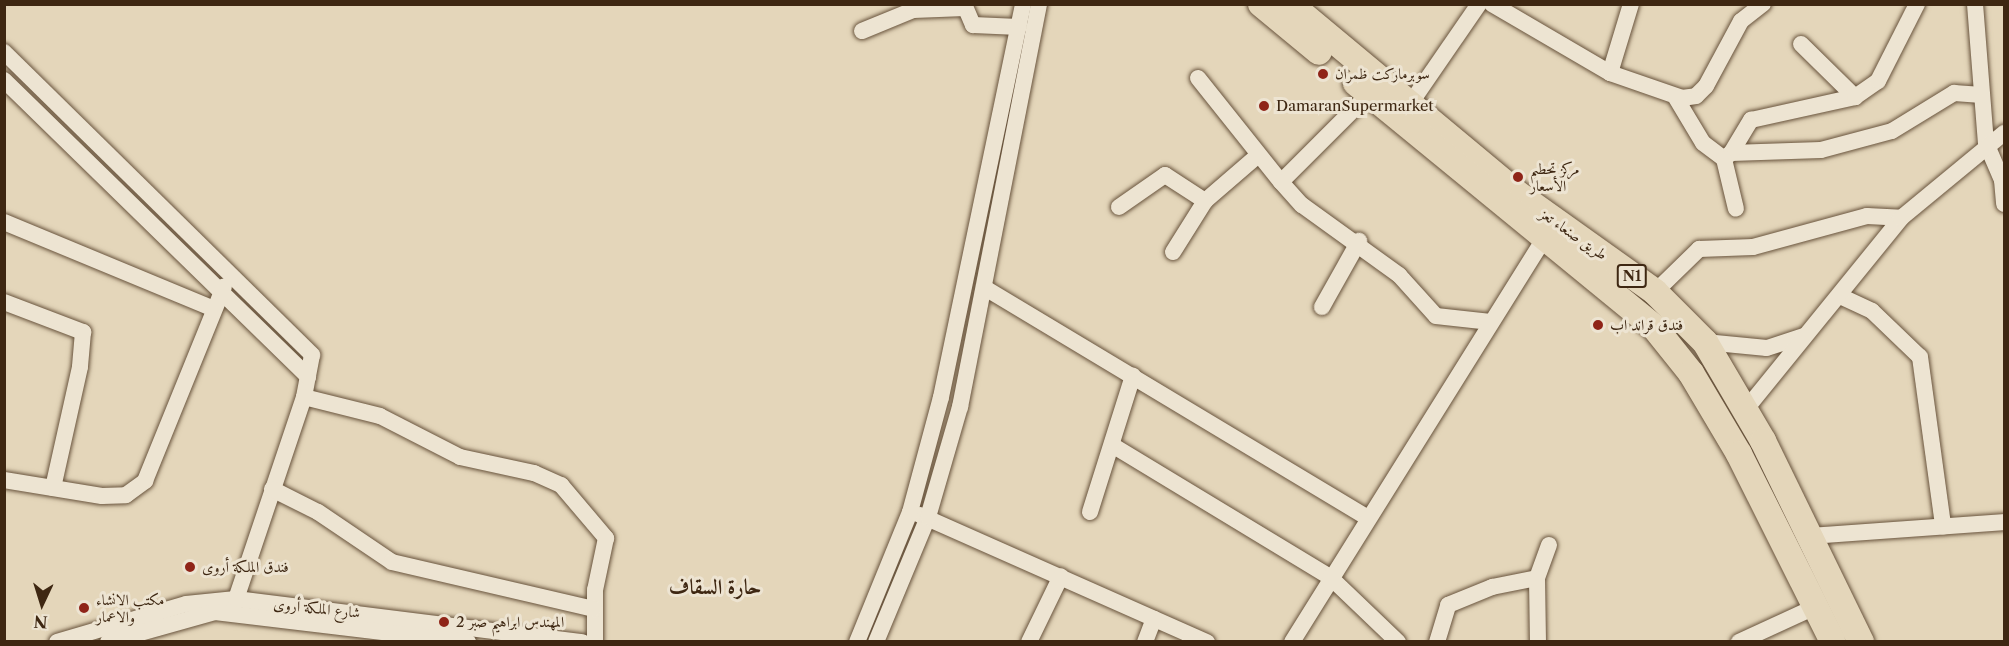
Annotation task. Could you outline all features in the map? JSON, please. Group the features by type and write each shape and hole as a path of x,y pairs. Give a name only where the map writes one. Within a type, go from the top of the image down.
{"highway":[{"name":"طريق صنعاء تعز","path":"1261,4 1544,240 1654,328 1691,373 1738,454 1833,642"},
{"name":"طريق صنعاء تعز","path":"1290,4 1522,197 1655,292 1706,342 1746,408 1811,536 1861,642"},
{"path":"1738,454 1763,441"}],"street":[{"path":"857,642 910,512 941,397 1023,4"},
{"path":"876,642 928,518 960,406 1039,4"},
{"path":"1410,104 1479,4"},
{"path":"1492,4 1610,73 1676,98 1696,96 1706,86 1741,21 1762,4"},
{"path":"1610,73 1631,4"},
{"path":"1736,209 1728,156 1751,120 1855,97 1878,81 1891,62 1917,4"},
{"path":"1975,4 1986,143 2002,180 2004,204"},
{"path":"862,31 913,10 964,6 974,25 1018,27"},
{"path":"1800,44 1855,97"},
{"path":"4,52 312,355 304,397 236,599"},
{"path":"1198,78 1256,157 1302,205 1359,241 1436,316 1491,322"},
{"path":"4,80 308,376"},
{"path":"1676,98 1703,144 1728,156 1821,150 1892,131 1954,93 1982,94"},
{"path":"1281,182 1369,94"},
{"path":"1746,408 1840,296 1901,218 1986,143 2004,133"},
{"path":"1173,252 1205,201 1256,157"},
{"path":"1119,207 1165,175 1205,201"},
{"path":"1655,292 1699,249 1753,247 1867,216 1901,218"},
{"path":"4,222 214,309"},
{"path":"1292,642 1330,577 1544,240"},
{"path":"1322,307 1359,241"},
{"path":"4,480 52,488 126,495 145,481 230,274"},
{"path":"985,288 1368,518"},
{"path":"1840,296 1872,311 1920,357 1943,526"},
{"path":"4,302 83,332 81,367 52,488"},
{"path":"1706,342 1767,348 1808,335"},
{"path":"1090,512 1133,376"},
{"path":"304,397 380,416 460,457 534,473 561,485 606,538 594,609 596,642"},
{"path":"1112,445 1330,577 1398,642"},
{"path":"272,489 318,512 392,562 594,609"},
{"path":"910,512 1061,576 1207,642"},
{"path":"1811,536 2004,522"},
{"path":"1540,640 1537,578 1549,545"},
{"path":"1029,642 1061,576"},
{"path":"1437,642 1448,605 1492,587 1537,578"},
{"name":"شارع الملكة أروى","path":"57,642 95,635 186,604 236,599 582,642"},
{"path":"1739,642 1815,607"},
{"name":"شارع الملكة أروى","path":"108,642 215,612 468,642"},
{"path":"1145,642 1154,619"}],"place":[{"name":"سوبرماركت ظمران","path":"1323,74"},
{"name":"DamaranSupermarket","path":"1264,106"},
{"name":"مركز تحطيم الأسعار","path":"1518,177"},
{"name":"فندق قراند اب","path":"1598,325"},
{"name":"فندق الملكة أروى","path":"190,567"},
{"name":"مكتب الانشاء والاعمار","path":"84,608"},
{"name":"المهندس ابراهيم صبر 2","path":"444,622"}],"district":[{"name":"حارة السقاف","path":"715,587"}]}
